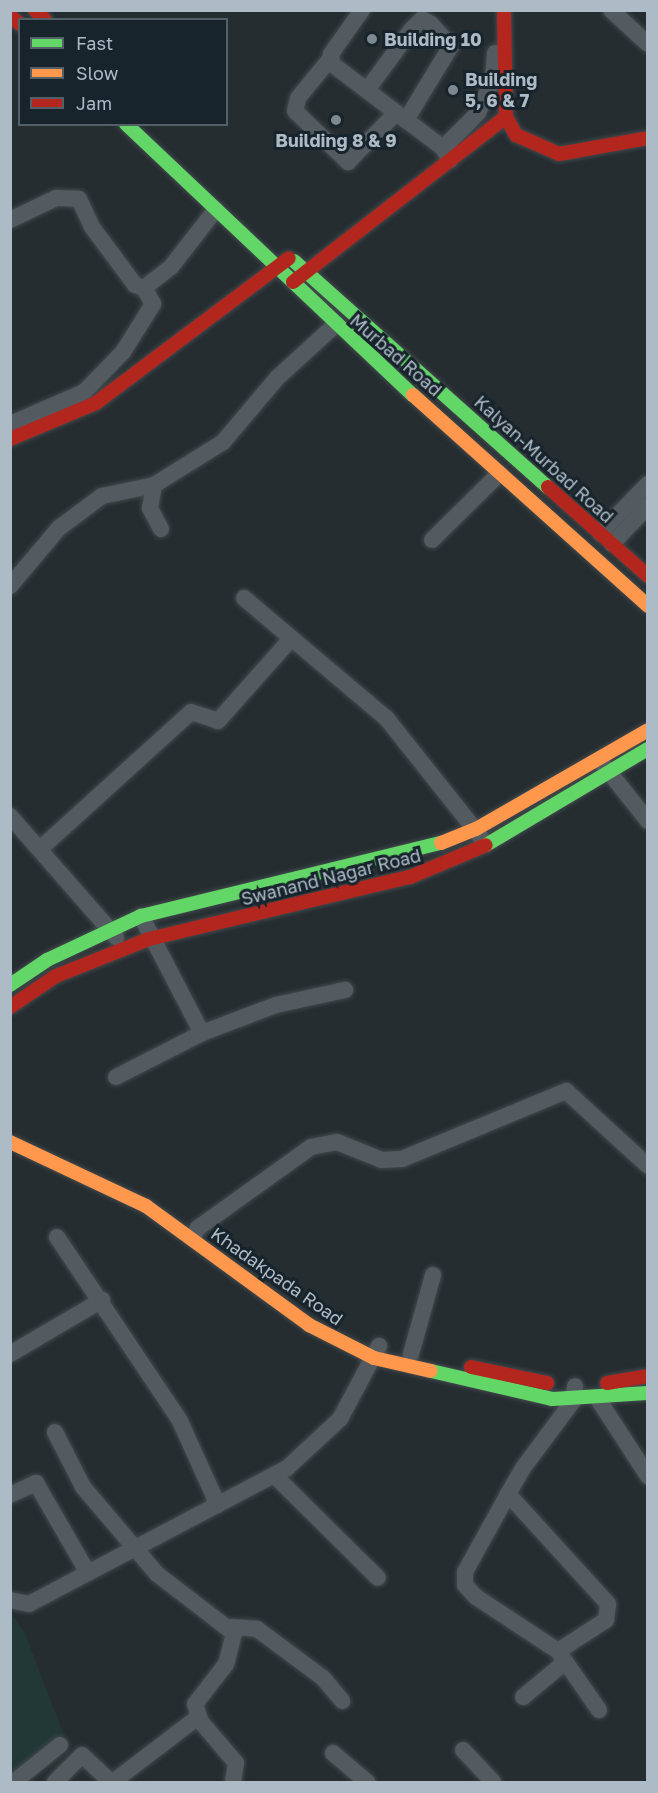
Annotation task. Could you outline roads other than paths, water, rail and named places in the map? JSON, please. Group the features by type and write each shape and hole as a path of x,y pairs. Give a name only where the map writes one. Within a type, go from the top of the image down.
{"main road":[{"path":"504,10 506,117 516,135 560,154 648,138"},
{"path":"291,284 446,154 506,117"},
{"name":"Murbad Road","path":"128,126 335,325 648,606"},
{"name":"Kalyan-Murbad Road","path":"203,174 289,257 648,576"},
{"path":"10,439 96,404 289,257"},
{"path":"439,417 453,402"},
{"name":"Swanand Nagar Road","path":"10,987 47,960 113,927 141,916 417,852 476,829 598,756 648,730"},
{"name":"Swanand Nagar Road","path":"15,1004 56,976 150,939 424,873 486,845 648,749"},
{"path":"552,784 561,800"},
{"path":"417,852 424,873"},
{"path":"47,960 56,976"},
{"path":"10,987 15,1004"},
{"name":"Khadakpada Road","path":"10,1131 148,1201 195,1233 309,1325 376,1352 466,1373 521,1377 598,1399 648,1393"},
{"name":"Khadakpada Road","path":"10,1142 148,1201"},
{"name":"Khadakpada Road","path":"376,1352 411,1354 518,1392 574,1393 648,1376"},
{"path":"518,1392 521,1377"}],"street":[{"path":"362,10 330,59 298,98 295,111 348,162 401,116 451,46 426,16 368,90"},
{"path":"330,59 446,154 478,113 493,80 493,10"},
{"path":"611,10 648,44"},
{"path":"10,220 56,198 79,200 104,244 135,285 144,288 153,304 123,352 84,392 10,424"},
{"path":"144,288 171,267 216,209"},
{"path":"10,586 59,528 102,496 154,485 223,442 277,378 335,325"},
{"path":"432,540 500,473"},
{"path":"606,538 648,484"},
{"path":"154,485 150,508 160,529"},
{"path":"606,538 648,506"},
{"path":"244,598 289,640 387,719 476,829 486,845"},
{"path":"41,848 191,712 218,721 289,640"},
{"path":"598,756 648,821"},
{"path":"10,816 113,927 120,949"},
{"path":"141,916 150,939 202,1033"},
{"path":"116,1077 202,1033 276,1005 345,990"},
{"path":"195,1233 327,1141 382,1160 402,1159 566,1091 648,1166"},
{"path":"57,1237 102,1300 180,1421 218,1504"},
{"path":"411,1354 433,1275"},
{"path":"10,1354 102,1300"},
{"path":"10,1600 29,1604 274,1475 340,1419 376,1352"},
{"path":"574,1393 508,1494 465,1572 465,1585 562,1657 599,1710"},
{"path":"598,1399 648,1476"},
{"path":"55,1432 83,1488 176,1592 231,1627 257,1629 322,1678 342,1701"},
{"path":"274,1475 378,1578"},
{"path":"10,1495 36,1483 88,1573"},
{"path":"508,1494 608,1604 606,1620 562,1657 523,1697"},
{"path":"231,1627 234,1641 226,1664 198,1695 198,1717 236,1763 232,1782"},
{"path":"55,1782 82,1755 112,1782 198,1717"},
{"path":"14,1782 60,1745"},
{"path":"463,1750 493,1782"},
{"path":"333,1753 367,1782"}],"place":[{"name":"Building 10","path":"372,39"},
{"name":"Building 5, 6 & 7","path":"453,90"},
{"name":"Building 8 & 9","path":"336,120"}]}
